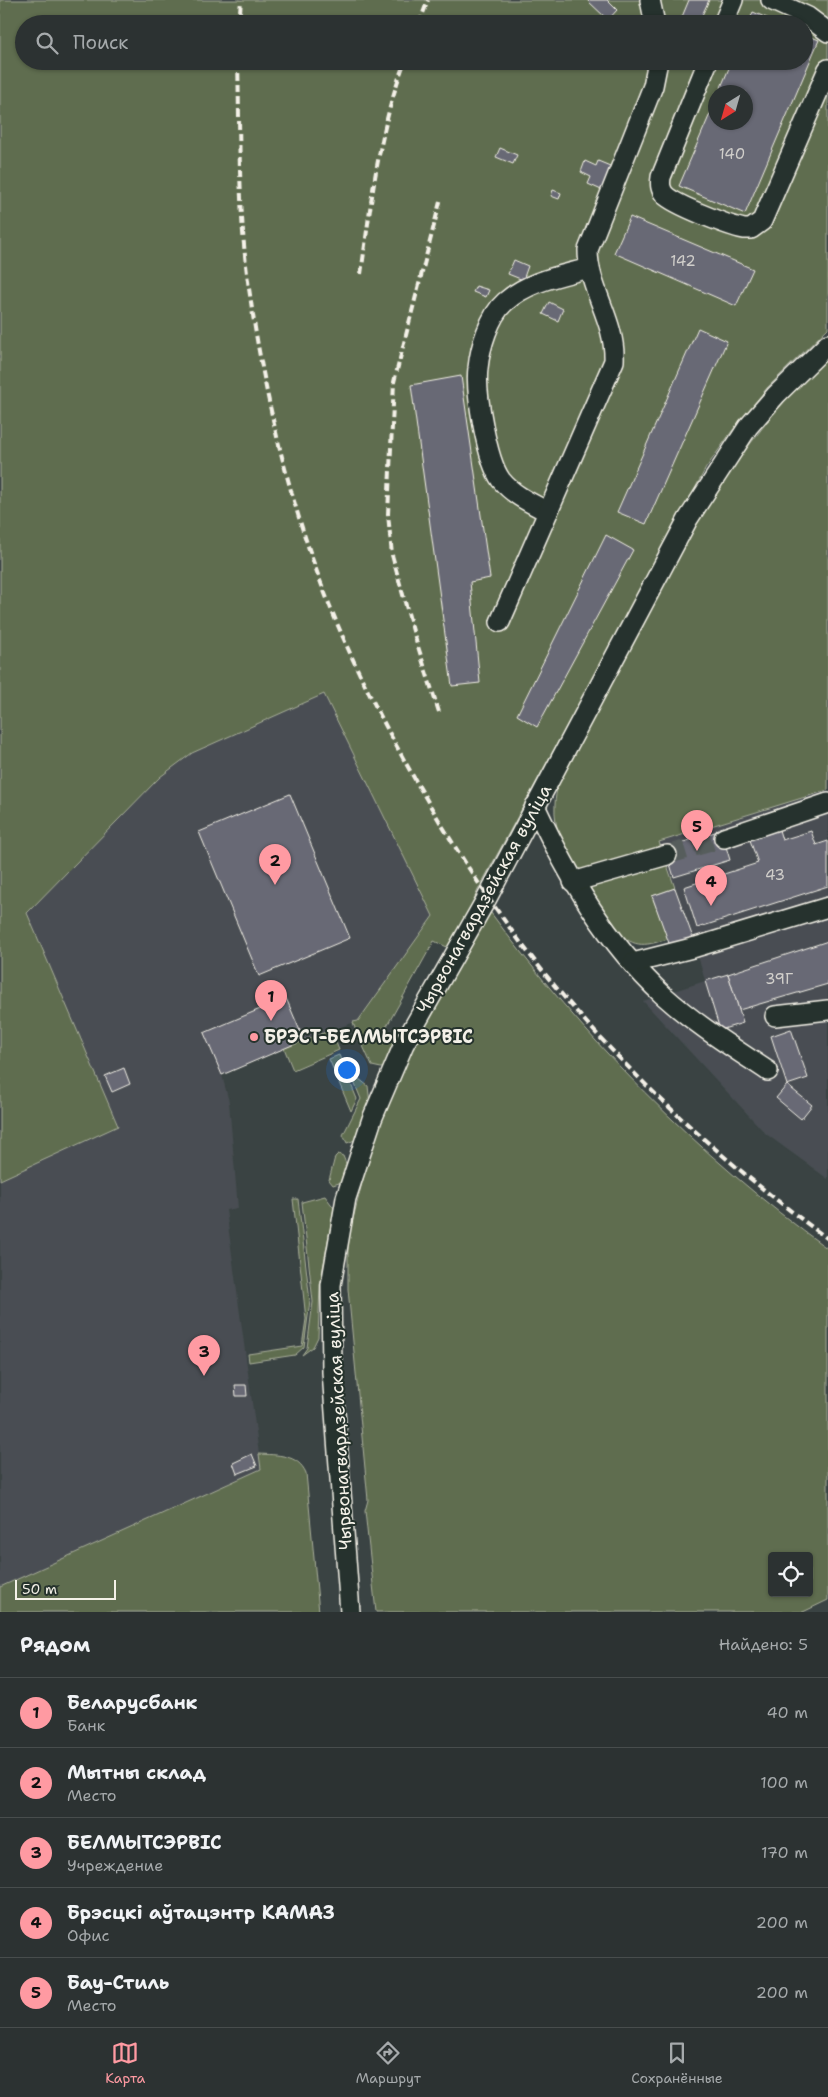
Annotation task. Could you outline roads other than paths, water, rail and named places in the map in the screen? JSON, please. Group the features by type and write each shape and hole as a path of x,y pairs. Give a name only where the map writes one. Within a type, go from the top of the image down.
{"street":[{"path":"650,0 653,15"},
{"path":"727,15 733,0"},
{"path":"771,0 804,15"},
{"path":"813,21 828,32"},
{"path":"500,622 614,361 612,331 589,268 588,250 653,86 656,70"},
{"path":"704,70 661,177 660,184 662,190 672,200 744,229 751,229 762,221 828,70"},
{"path":"548,512 512,491 500,479 493,465 488,450 478,386 480,356 495,314 503,303 530,286 589,268"},
{"name":"Чырвонагвардзейская вуліца","path":"350,1612 331,1329 331,1285 346,1198 372,1119 404,1044 487,898 688,519 748,427 776,395 828,344"},
{"path":"724,838 828,803"},
{"path":"536,806 573,882 589,907 633,963 663,995 712,1034 768,1071"},
{"path":"573,882 667,855"},
{"path":"633,963 696,947 828,907"},
{"path":"775,1016 828,1010"}],"tunnel":[{"path":"667,855 724,838"}],"railway":[{"path":"240,15 241,0"},
{"path":"422,15 428,0"},
{"path":"238,70 243,237 255,330 269,404 287,478 309,549 345,642 372,700 418,784 466,865 519,941 578,1013 636,1075 697,1133 794,1214 828,1239"},
{"path":"361,274 372,193 382,139 402,70"},
{"path":"439,712 413,631 392,555 388,514 394,382 441,198"}],"place":[{"name":"Бау-Стиль","path":"697,851"},
{"name":"Мытны склад","path":"275,885"},
{"name":"Брэсцкі аўтацэнтр КАМАЗ","path":"711,906"},
{"name":"Беларусбанк","path":"271,1021"},
{"name":"БРЭСТ-БЕЛМЫТСЭРВІС","path":"254,1037"},
{"name":"БЕЛМЫТСЭРВІС","path":"204,1376"}]}
